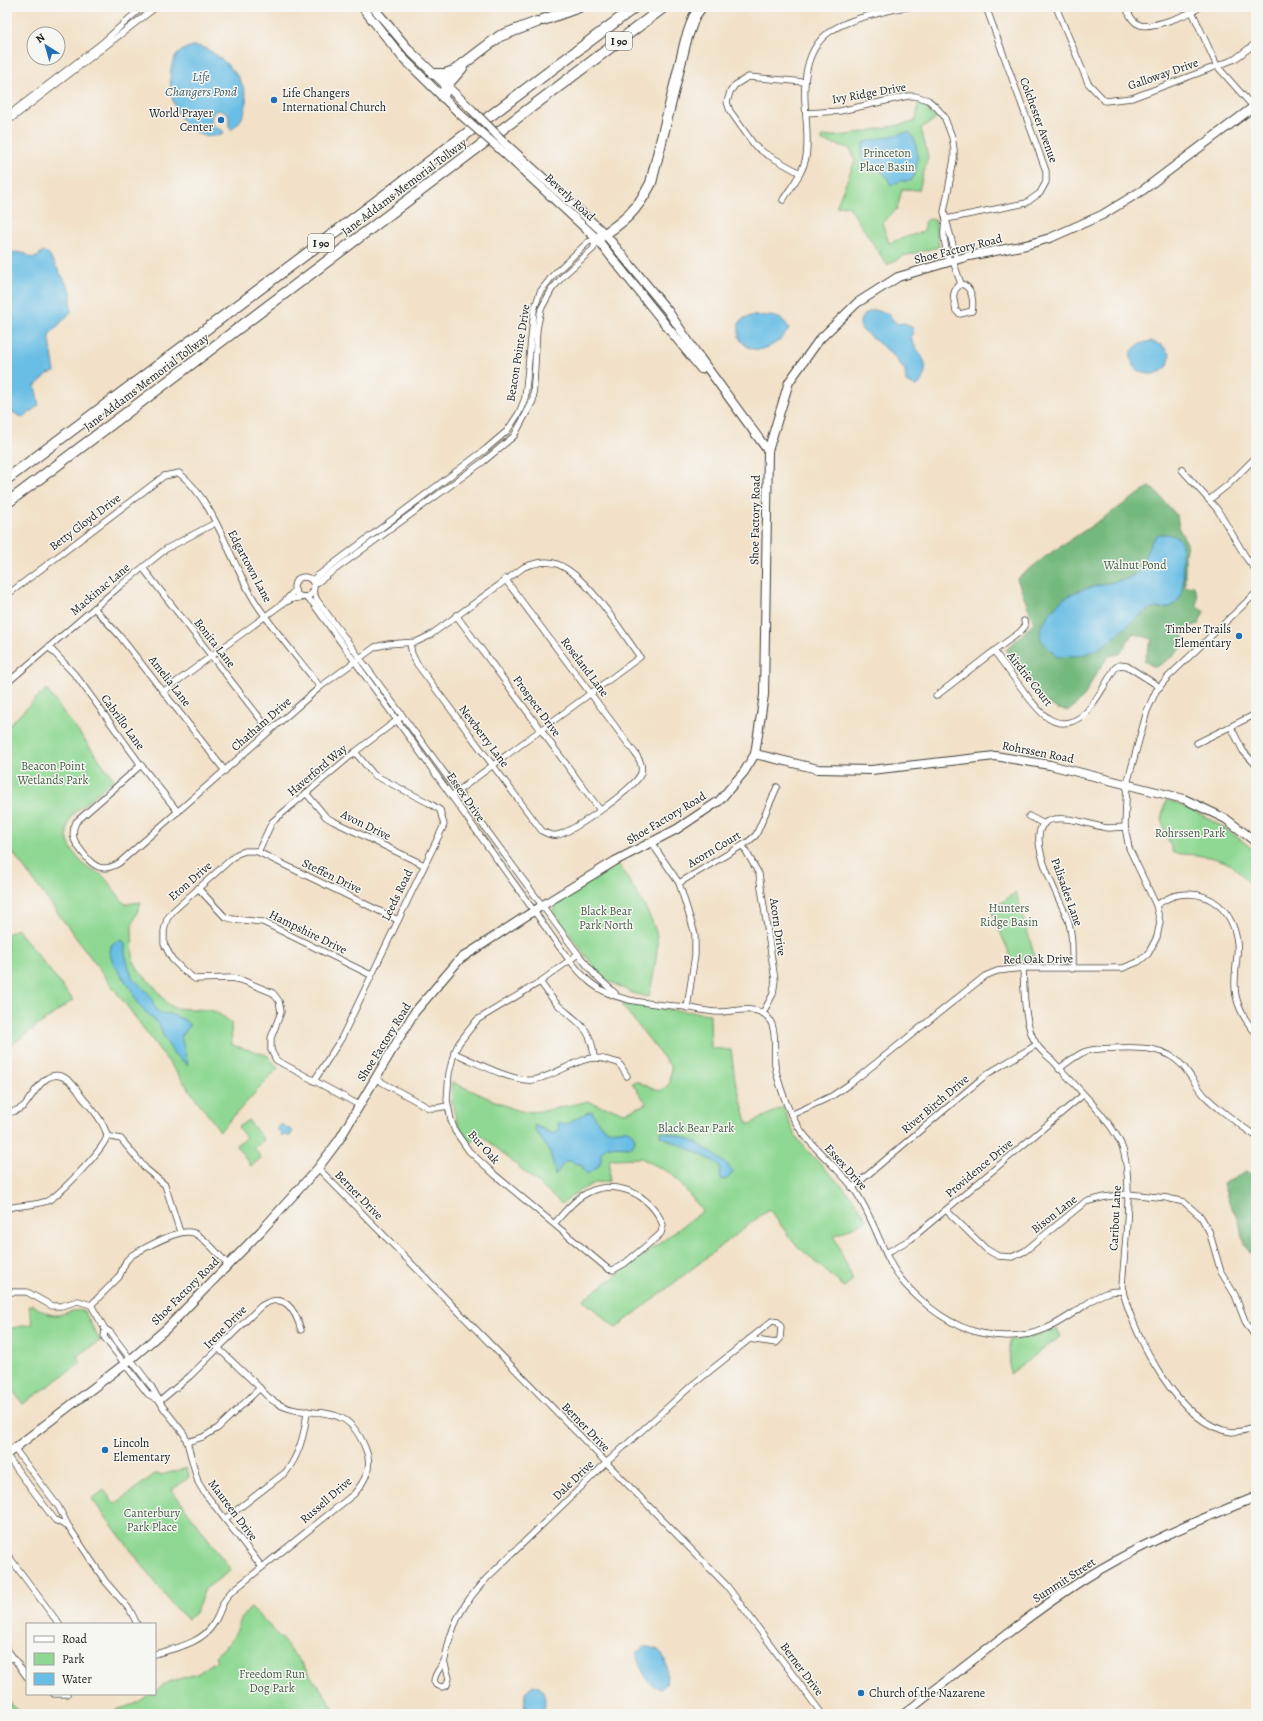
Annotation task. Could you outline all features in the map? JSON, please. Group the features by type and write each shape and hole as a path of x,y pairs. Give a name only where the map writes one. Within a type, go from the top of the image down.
{"highway":[{"path":"434,74 445,74 454,71 478,51 500,36 579,7"},
{"name":"Jane Addams Memorial Tollway","path":"7,479 635,7"},
{"name":"Jane Addams Memorial Tollway","path":"7,503 664,7"},
{"path":"601,237 632,214 642,200 651,183 686,40 694,17 701,7"},
{"path":"443,98 446,86 478,51"}],"street":[{"path":"7,116 101,44 142,7"},
{"path":"7,122 156,7"},
{"name":"Beverly Road","path":"362,7 402,57 443,98 601,237"},
{"name":"Beverly Road","path":"373,7 411,52 601,237 733,409 744,420 768,451"},
{"path":"783,200 800,172 806,158 805,82 808,63 814,48 826,34 839,25 864,16 908,7"},
{"name":"Colchester Avenue","path":"946,219 1026,203 1040,193 1046,182 1046,171 986,7"},
{"name":"Galloway Drive","path":"1056,7 1088,84 1104,101 1132,98 1217,66 1234,59 1256,43"},
{"path":"1126,8 1133,20 1141,25 1150,26 1200,7"},
{"path":"1192,9 1217,66 1255,108"},
{"path":"800,172 754,146 730,111 727,102 730,92 735,85 748,77 805,82"},
{"name":"Ivy Ridge Drive","path":"806,113 840,111 908,96 915,96 930,101 944,116 954,149 954,159 944,212 956,274 961,284"},
{"name":"Shoe Factory Road","path":"7,1455 167,1328 261,1231 318,1168 340,1140 359,1105 414,1013 460,959 543,905 615,861 677,829 719,801 744,772 755,754 764,694 768,451 789,382 818,340 857,303 898,277 953,261 1050,238 1102,216 1144,190 1255,108"},
{"name":"Beacon Pointe Drive","path":"313,582 486,449 507,431 520,413 525,398 534,310 540,292 554,274 588,242 601,237"},
{"name":"Beacon Pointe Drive","path":"313,582 500,449 514,436 522,424 533,401 537,329 541,309 552,289 565,274 593,249 601,237"},
{"path":"961,284 966,285 970,289 973,306 972,311 960,314 956,311 953,292 955,288 961,284"},
{"path":"515,419 522,424"},
{"path":"1209,500 1229,484 1256,457"},
{"path":"1182,470 1217,509 1247,559 1256,570"},
{"name":"Edgartown Lane","path":"179,473 190,482 203,500 256,602 320,688"},
{"name":"Betty Gloyd Drive","path":"7,595 164,476 179,473"},
{"name":"Mackinac Lane","path":"7,683 94,608 166,549 215,523"},
{"name":"Chatham Drive","path":"141,765 76,822 73,830 74,842 91,864 97,867 113,867 119,863 320,688 358,660 367,651 375,646 410,643 426,638 524,566 538,562 559,565 573,574 593,594 640,657 591,693"},
{"name":"Bonita Lane","path":"143,568 270,732"},
{"path":"164,691 282,604 292,599 304,597 313,591 313,582 306,577 299,578 295,583 294,590 282,604"},
{"name":"Roseland Lane","path":"505,579 591,693 635,753 641,764 642,771 639,778 633,785 600,810"},
{"path":"294,590 298,595 304,597"},
{"name":"Essex Drive","path":"313,591 317,600 358,660 400,718 458,791 578,954 595,975 620,997"},
{"name":"Red Oak Drive","path":"791,1115 832,1096 851,1083 985,976 997,971 1023,968 1123,968 1138,962 1148,954 1157,937 1160,922 1156,905 1129,848 1125,827 1127,784 1147,711 1160,687 1167,678 1256,593"},
{"name":"Essex Drive","path":"304,597 312,602 358,660"},
{"name":"Amelia Lane","path":"94,608 119,635 225,771"},
{"name":"Prospect Drive","path":"456,616 600,810"},
{"name":"Airdrie Court","path":"936,696 1020,632 1025,626 1024,621"},
{"name":"Newberry Lane","path":"410,643 412,654 417,664 542,831 551,835 562,834 600,810"},
{"name":"Cabrillo Lane","path":"49,647 77,677 141,765 178,812"},
{"name":"Airdrie Court","path":"994,651 1038,710 1048,719 1056,722 1064,723 1082,716 1115,668 1119,665 1127,666 1160,687"},
{"path":"451,796 591,693"},
{"path":"1198,743 1256,714"},
{"name":"Essex Drive","path":"400,718 451,796 534,911 570,959 590,982 603,991 620,997 661,1006 722,1012 752,1010 763,1013 769,1019 774,1038 778,1081 791,1115 813,1147 852,1188 862,1202 899,1277 925,1304 940,1316 952,1323 989,1336 1004,1337 1038,1332 1054,1326 1100,1296 1109,1292 1123,1291"},
{"name":"Haverford Way","path":"258,852 272,822 355,752 400,718"},
{"path":"1231,727 1244,751 1256,765"},
{"name":"Leeds Road","path":"314,1081 340,1039 444,825 440,810 430,803 374,775 355,752"},
{"name":"Rohrssen Road","path":"755,754 818,769 871,770 995,756 1050,765 1184,799 1226,819 1256,842"},
{"name":"Acorn Court","path":"679,883 743,846 756,835 777,787"},
{"name":"Avon Drive","path":"306,793 326,817 424,866"},
{"path":"1029,816 1044,824 1048,821 1068,819 1109,828 1125,827"},
{"name":"Palisades Lane","path":"1044,824 1040,829 1038,840 1047,876 1060,899 1068,920 1071,938 1072,968"},
{"path":"651,842 679,883 695,934 695,955 687,1008"},
{"name":"Acorn Drive","path":"743,846 760,874 775,980 770,1003 763,1013"},
{"name":"Eton Drive","path":"258,852 245,851 237,854 178,906 167,919 164,931 164,944 172,959 195,979 232,978 244,981 273,993 279,1001 281,1012 271,1038 271,1050 276,1060 359,1105"},
{"name":"Steffen Drive","path":"258,852 398,920"},
{"name":"Hampshire Drive","path":"198,888 225,917 263,922 371,975"},
{"path":"1156,905 1179,895 1192,894 1203,896 1224,908 1230,916 1237,943 1234,973 1236,996 1246,1020 1256,1034"},
{"name":"Bur Oak","path":"554,1224 574,1201 582,1196 597,1189 614,1188 635,1192 652,1209 663,1225 657,1237 624,1264 613,1270 602,1266 469,1151 456,1131 448,1106 449,1073 454,1053 459,1043 477,1020 540,982 578,954"},
{"name":"Caribou Lane","path":"1023,968 1025,1001 1029,1025 1036,1045 1105,1119 1121,1144 1127,1166 1128,1194 1123,1291 1135,1326 1150,1360 1189,1411 1210,1425 1233,1432 1256,1426"},
{"path":"540,982 556,1003 578,1021 586,1031 593,1044 594,1058"},
{"name":"River Birch Drive","path":"852,1188 987,1074 1036,1045"},
{"path":"1059,1069 1082,1052 1094,1049 1144,1048 1161,1051 1180,1063 1206,1096 1256,1136"},
{"path":"454,1053 514,1078 530,1080 545,1077 585,1059 594,1058 619,1063 627,1076"},
{"path":"7,1113 16,1111 23,1106 38,1086 46,1079 53,1076 60,1076 72,1083 103,1125 107,1136 100,1150 52,1199 38,1204 7,1208"},
{"path":"376,1078 429,1108 448,1106"},
{"name":"Providence Drive","path":"886,1253 911,1239 1084,1095"},
{"path":"107,1136 121,1139 146,1169 166,1185 180,1232"},
{"name":"Berner Drive","path":"318,1168 727,1586 822,1714"},
{"name":"Bison Lane","path":"946,1210 986,1249 998,1256 1012,1257 1025,1251 1086,1202 1104,1197 1128,1194 1167,1198 1184,1202 1201,1217 1209,1231 1221,1272 1235,1295 1245,1321 1256,1338"},
{"path":"7,1292 27,1292 52,1306 61,1306 78,1302 91,1305 119,1277 129,1258 180,1232 191,1232 199,1236 228,1264"},
{"name":"Irene Drive","path":"160,1401 190,1376 261,1306 270,1300 280,1301 289,1305 298,1318 301,1330"},
{"name":"Maureen Drive","path":"91,1305 105,1329 110,1332 127,1361 151,1386 184,1434 198,1482 225,1520 262,1567"},
{"name":"Dale Drive","path":"444,1661 451,1634 460,1613 474,1592 606,1463 691,1386 749,1339 772,1321 778,1322 782,1327 780,1339 776,1343 749,1339"},
{"name":"Russell Drive","path":"156,1654 186,1644 203,1635 215,1622 222,1603 230,1592 354,1494 366,1476 369,1462 364,1444 353,1428 341,1418 335,1415 287,1408 274,1402 219,1349"},
{"path":"187,1442 203,1437 218,1428 260,1388"},
{"path":"225,1520 286,1472 294,1462 299,1451 307,1411"},
{"path":"14,1448 58,1506 69,1527 105,1580 130,1610 136,1623"},
{"path":"7,1455 55,1520 69,1527"},
{"name":"Summit Street","path":"904,1714 1023,1622 1082,1581 1138,1548 1192,1523 1256,1497"},
{"path":"7,1554 58,1623"},
{"path":"7,1649 26,1676"},
{"path":"7,1661 12,1657"}],"green space":[{"name":"Princeton Place Basin","path":"918,103 926,107 936,119 921,128 928,157 919,190 902,189 897,209 882,223 889,243 924,231 924,223 929,219 935,220 939,247 903,256 887,265 848,205 836,207 855,161 852,152 849,148 822,141 822,137 848,135 914,122 917,116"},
{"name":"Walnut Pond","path":"1151,486 1177,516 1179,529 1187,543 1185,554 1185,587 1194,586 1197,595 1197,606 1204,611 1199,624 1182,630 1184,640 1183,646 1178,652 1162,664 1155,667 1144,661 1152,639 1133,633 1120,654 1109,656 1095,675 1084,697 1069,711 1058,709 1042,700 1006,650 1034,623 1017,579 1045,557"},
{"name":"Beacon Point Wetlands Park","path":"46,689 114,779 74,813 67,828 67,835 76,856 88,868 102,875 125,904 141,902 132,926 133,959 139,971 154,986 166,1002 174,1008 209,1010 216,1012 231,1022 232,1045 267,1055 278,1068 220,1131 7,845 7,727"},
{"name":"Rohrssen Park","path":"1166,800 1178,804 1213,821 1255,851 1256,893 1238,871 1225,862 1203,856 1173,853 1161,820"},
{"name":"Black Bear Park North","path":"619,864 646,909 657,936 656,958 649,997 632,993 605,979 594,967 553,912 555,904"},
{"name":"Hunters Ridge Basin","path":"1016,892 1036,961 1013,962 991,910"},
{"path":"17,929 73,1000 7,1048 7,934"},
{"name":"Black Bear Park","path":"621,1004 710,1014 711,1048 731,1050 735,1079 748,1125 783,1107 798,1139 809,1153 845,1189 867,1220 834,1236 853,1280 844,1287 794,1243 769,1209 616,1328 583,1300 703,1211 672,1174 641,1158 610,1159 609,1181 595,1183 577,1192 562,1204 480,1134 469,1144 461,1130 453,1107 451,1090 452,1082 513,1109 526,1112 544,1111 588,1101 623,1113 647,1104 632,1083 635,1081 661,1091 670,1083 671,1067"},
{"path":"248,1120 264,1140 254,1148 261,1158 251,1166 236,1145 246,1138 238,1127"},
{"path":"1246,1172 1256,1177 1256,1258 1250,1253 1242,1237 1239,1220 1230,1205 1223,1184"},
{"path":"31,1304 44,1312 54,1315 74,1311 84,1311 100,1341 77,1356 81,1363 23,1404 7,1383 7,1329 33,1324 29,1307"},
{"path":"1057,1329 1061,1336 1010,1374 1009,1340 1033,1337"},
{"name":"Canterbury Park Place","path":"187,1468 189,1477 172,1490 231,1570 205,1589 195,1613 188,1619 174,1607 92,1499 104,1490 115,1504 155,1474 161,1475"},
{"name":"Freedom Run Dog Park","path":"251,1608 275,1631 308,1672 338,1714 103,1714 135,1704 148,1695 156,1695 156,1690 168,1682 197,1674 217,1660 215,1656 230,1641 247,1611"},
{"path":"8,1699 14,1707 25,1714 7,1714"}],"water":[{"name":"Life Changers Pond","path":"193,46 201,47 218,56 229,66 242,84 246,103 240,121 231,130 229,126 229,116 225,111 217,110 212,116 211,119 213,125 222,130 224,133 211,136 194,131 182,120 172,98 170,76 175,57 185,49"},
{"path":"909,132 913,136 917,149 917,164 914,177 911,181 901,181 891,185 883,173 866,163 862,158 861,154 864,143"},
{"path":"11,252 24,253 32,258 38,257 41,252 48,253 71,291 71,312 49,335 55,372 48,374 35,386 39,405 23,418 12,412 7,414 7,259"},
{"path":"874,310 887,313 897,324 905,323 914,329 911,338 922,357 925,367 923,378 918,385 915,386 906,382 905,370 891,353 862,330 860,323 862,317"},
{"path":"751,316 773,316 783,320 789,329 772,345 758,349 751,348 744,344 739,337 739,323 744,318"},
{"path":"1151,341 1163,346 1170,355 1168,366 1158,373 1149,374 1140,371 1134,366 1131,359 1132,352 1138,345"},
{"path":"1159,534 1175,536 1182,544 1182,588 1180,596 1176,602 1167,608 1149,609 1104,645 1094,651 1083,655 1062,657 1056,656 1044,643 1040,636 1042,626 1053,609 1067,596 1075,592 1124,580 1134,575 1141,566 1154,538"},
{"path":"122,940 125,943 125,954 132,977 150,995 156,1010 161,1013 170,1014 183,1019 189,1024 189,1027 181,1036 188,1065 174,1054 164,1038 159,1024 139,1006 131,989 113,963 110,954 111,945"},
{"path":"592,1111 598,1122 605,1129 626,1130 632,1133 635,1139 633,1146 608,1146 601,1152 601,1160 598,1166 587,1174 581,1164 566,1161 555,1176 550,1154 534,1125 554,1134 559,1130 558,1123 564,1125"},
{"path":"280,1124 293,1131 290,1136 281,1135 281,1132 277,1130"},
{"path":"661,1132 681,1136 700,1145 718,1157 733,1171 731,1175 722,1180 720,1177 719,1165 716,1162 660,1136"},
{"path":"645,1647 658,1650 664,1659 667,1671 666,1684 661,1689 657,1688 648,1680 641,1669 637,1653"},
{"path":"533,1685 538,1686 543,1692 545,1701 544,1714 524,1714 525,1692"}],"place":[{"name":"Life Changers International Church","path":"274,100"},
{"name":"World Prayer Center","path":"221,120"},
{"name":"Timber Trails Elementary","path":"1239,636"},
{"name":"Lincoln Elementary","path":"105,1450"},
{"name":"Church of the Nazarene","path":"861,1693"}]}
